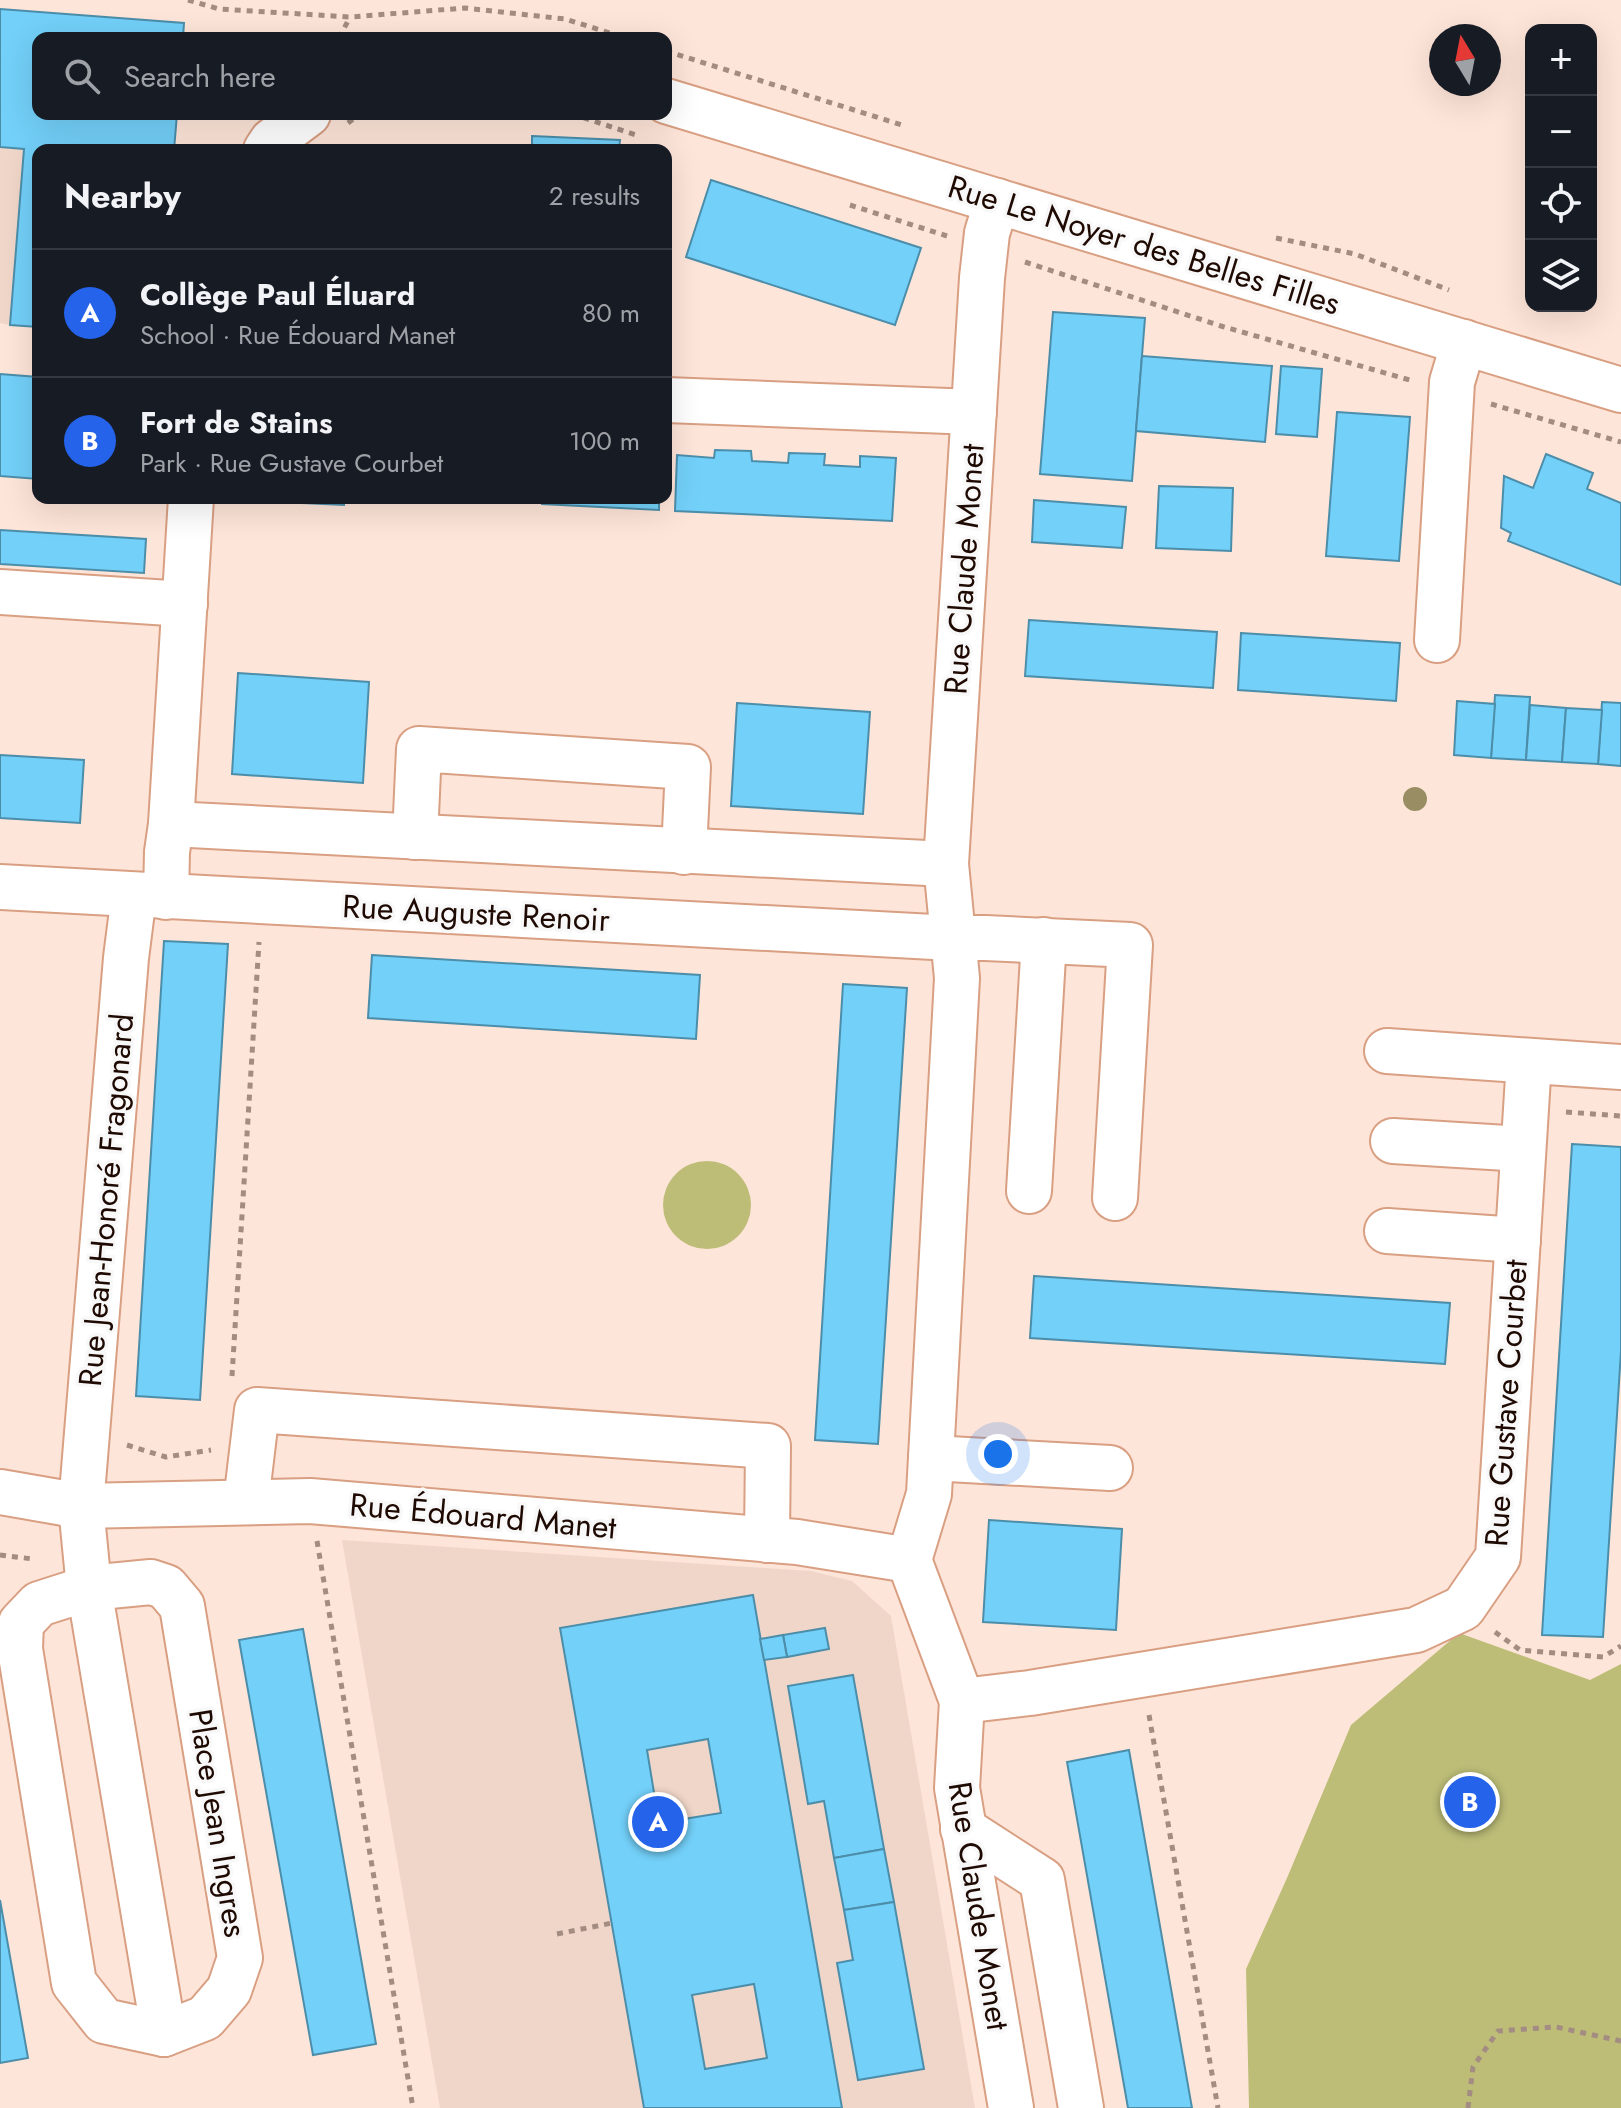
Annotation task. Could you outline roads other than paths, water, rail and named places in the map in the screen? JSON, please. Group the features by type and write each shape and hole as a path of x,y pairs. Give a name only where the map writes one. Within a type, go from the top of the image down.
{"street":[{"path":"270,144 300,120"},
{"name":"Rue Le Noyer des Belles Filles","path":"660,120 997,201 1621,390"},
{"name":"Rue Claude Monet","path":"997,201 985,249 946,864 957,978 929,1494 909,1560 962,1701 957,1788 1011,2108"},
{"path":"1437,640 1451,393 1464,342"},
{"path":"672,400 974,412"},
{"name":"Rue Jean-Honoré Fragonard","path":"164,2034 89,1588 81,1506 124,974 167,852 171,824 191,504"},
{"path":"0,592 185,604"},
{"path":"415,837 419,749 688,767 684,852"},
{"path":"171,824 946,864"},
{"name":"Rue Auguste Renoir","path":"0,887 1130,945 1115,1198"},
{"path":"1029,1191 1044,940"},
{"path":"1387,1051 1621,1067"},
{"name":"Rue Gustave Courbet","path":"962,1701 1030,1693 1416,1630 1463,1608 1498,1557 1529,1061"},
{"path":"1393,1141 1524,1129"},
{"path":"1387,1231 1518,1240"},
{"path":"246,1502 257,1410 768,1446 767,1540"},
{"path":"931,1458 1110,1468"},
{"name":"Rue Édouard Manet","path":"0,1492 81,1506 310,1501 797,1542 909,1560"},
{"name":"Place Jean Ingres","path":"151,1582 166,1587 182,1606 240,1958 229,1990 205,2018 164,2034 104,2021 74,1983 20,1649 21,1623 39,1604 89,1588 151,1582"},
{"path":"963,1829 1042,1880 1081,2108"}],"place":[{"name":"Fort de Stains","path":"1470,1802"},
{"name":"Collège Paul Éluard","path":"658,1822"}]}
